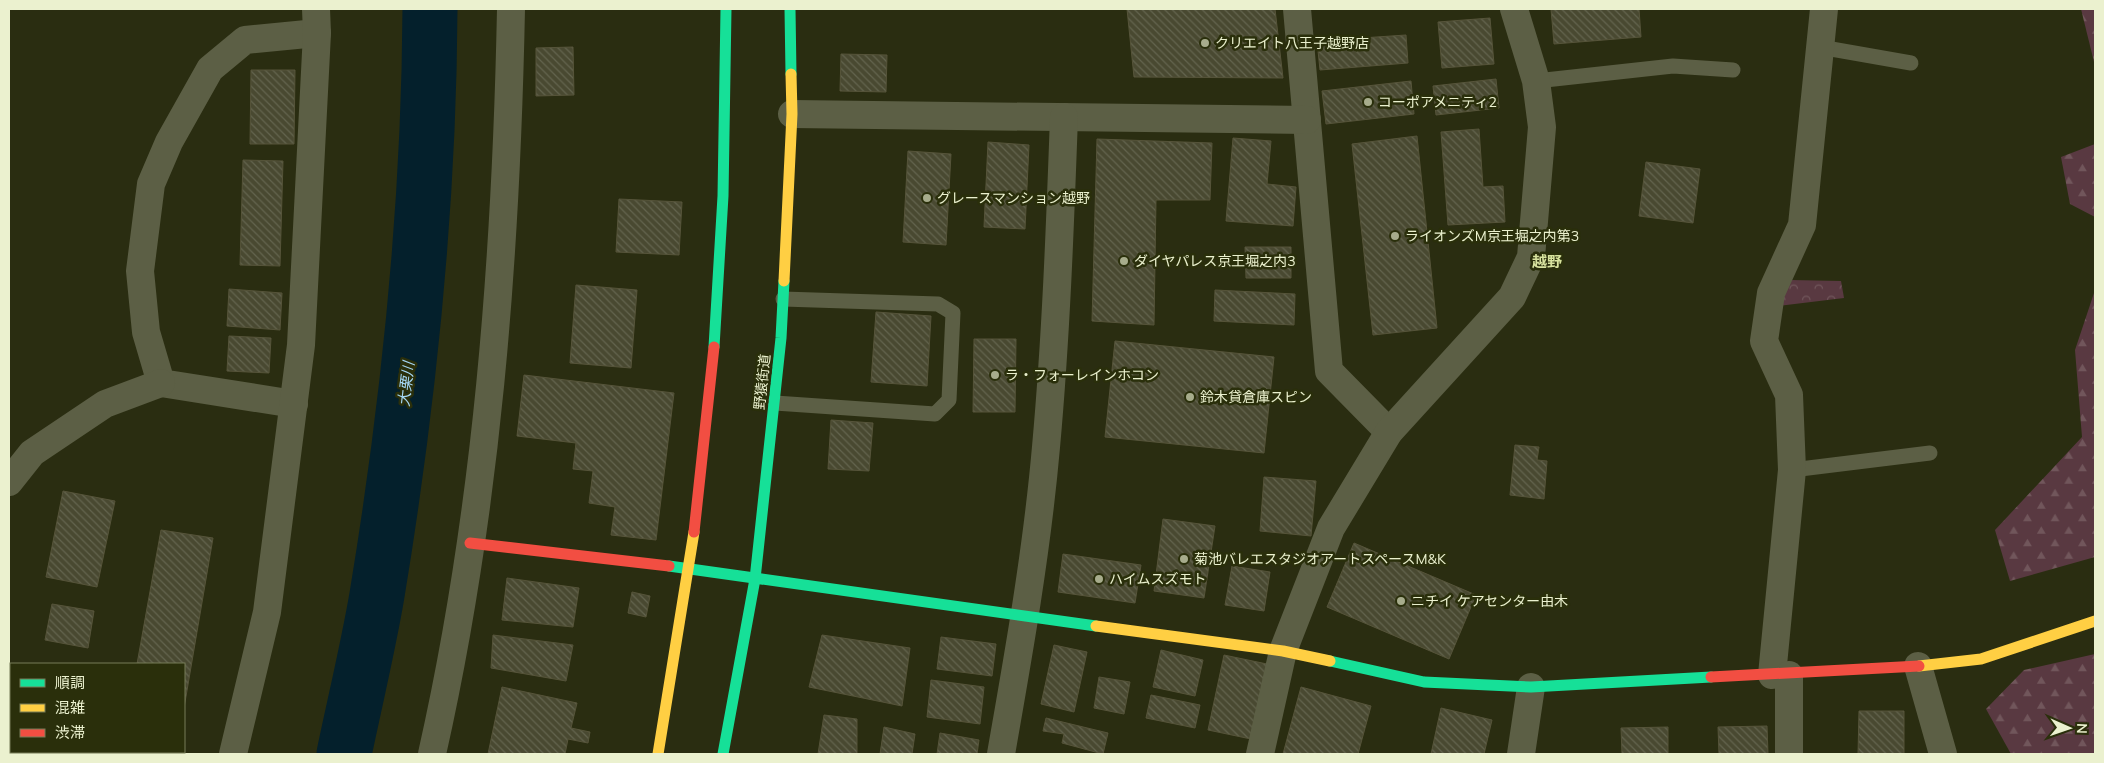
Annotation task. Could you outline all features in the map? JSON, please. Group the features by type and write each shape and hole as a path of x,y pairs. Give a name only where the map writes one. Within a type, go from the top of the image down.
{"street":[{"path":"432,754 456,636 489,401 507,171 511,9"},
{"path":"658,754 691,568 716,332 724,175 726,9"},
{"name":"野猿街道","path":"723,754 755,578 774,403 783,299 792,114 790,9"},
{"path":"1297,9 1329,371 1390,432"},
{"path":"1260,754 1283,651 1331,528 1390,432 1512,296 1531,257 1542,127 1536,81 1514,9"},
{"path":"1789,754 1780,675 1792,470 1789,394 1764,341 1771,293 1802,225 1824,9"},
{"path":"161,383 146,332 140,271 151,184 169,142 210,69 245,40 316,21 301,345 266,612 233,754"},
{"path":"792,114 1307,120"},
{"path":"1001,754 1026,617 1048,428 1059,273 1064,117"},
{"path":"9,482 32,453 105,404 161,383 294,404"},
{"path":"470,543 691,568 1026,617 1283,651 1424,682 1531,687 1780,675 1918,666 1981,659 2095,621"},
{"path":"1918,666 1943,754"},
{"path":"1521,754 1531,687"}],"lane":[{"path":"1820,47 1911,62"},
{"path":"1536,81 1673,66 1733,70"},
{"path":"774,403 935,414 949,400 953,314 938,304 783,299"},
{"path":"1792,470 1930,453"}],"green space":[{"path":"2081,9 2095,9 2095,66"},
{"path":"2095,144 2095,217 2070,204 2061,157"},
{"path":"1790,280 1841,281 1844,298 1777,306"},
{"path":"2095,290 2095,557 2010,581 1995,530 2082,437 2075,350"},
{"path":"2095,654 2095,754 2011,754 1986,709 2024,670"}],"building":[{"name":"クリエイト八王子越野店","path":"1127,9 1275,9 1283,78 1134,77"},
{"path":"1551,9 1639,9 1641,37 1554,44"},
{"path":"1490,18 1494,64 1442,68 1438,22"},
{"path":"1406,35 1408,63 1320,70 1317,41"},
{"path":"573,47 574,95 536,96 536,48"},
{"path":"841,54 887,55 886,92 840,91"},
{"path":"251,70 295,70 294,144 250,144"},
{"path":"1496,79 1499,108 1436,115 1433,86"},
{"name":"コーポアメニティ2","path":"1411,81 1414,114 1326,124 1322,91"},
{"path":"1479,129 1483,187 1503,186 1505,222 1448,225 1441,132"},
{"name":"ライオンズM京王堀之内第3","path":"1417,136 1437,328 1373,335 1352,144"},
{"path":"1233,138 1271,141 1267,184 1296,187 1293,226 1226,221"},
{"name":"ダイヤパレス京王堀之内3","path":"1097,139 1212,143 1210,200 1156,200 1154,325 1092,321"},
{"path":"988,142 1029,145 1025,229 984,227"},
{"name":"グレースマンション越野","path":"908,151 951,154 946,245 903,242"},
{"path":"243,160 283,161 280,266 240,265"},
{"path":"1646,162 1700,169 1693,223 1639,216"},
{"path":"619,199 682,202 679,255 616,252"},
{"path":"1245,247 1291,247 1291,278 1246,278"},
{"path":"576,285 637,290 631,368 570,363"},
{"path":"229,289 282,293 280,330 227,326"},
{"path":"1215,290 1295,294 1294,325 1214,321"},
{"path":"876,312 931,316 927,386 871,382"},
{"path":"229,336 271,338 269,373 227,371"},
{"name":"ラ・フォーレインホコン","path":"974,339 1016,339 1015,412 973,412"},
{"name":"鈴木貸倉庫スピン","path":"1115,341 1274,357 1264,453 1105,437"},
{"path":"524,375 674,393 656,540 611,535 615,507 589,503 593,471 573,469 576,443 517,436"},
{"path":"831,420 873,423 869,471 828,469"},
{"path":"1515,445 1539,447 1537,460 1547,461 1544,499 1510,495"},
{"path":"1264,477 1316,481 1311,536 1260,531"},
{"path":"63,491 115,501 97,587 46,577"},
{"name":"菊池バレエスタジオアートスペースM&K","path":"1163,519 1215,526 1204,598 1154,591"},
{"path":"161,530 213,538 185,702 185,663 137,663"},
{"name":"ニチイ ケアセンター由木","path":"1354,543 1476,595 1449,659 1327,607"},
{"name":"ハイムスズモト","path":"1063,554 1141,565 1135,603 1058,592"},
{"path":"1232,566 1270,572 1264,611 1225,605"},
{"path":"507,578 579,588 573,627 502,620"},
{"path":"632,592 650,596 646,617 628,613"},
{"path":"52,604 94,611 88,648 45,640"},
{"path":"493,635 573,645 566,681 491,668"},
{"path":"822,635 910,648 902,706 809,687"},
{"path":"941,637 996,644 992,676 937,669"},
{"path":"1054,645 1087,652 1074,712 1041,704"},
{"path":"1161,650 1203,660 1195,696 1153,687"},
{"path":"1224,655 1267,664 1251,739 1208,730"},
{"path":"1099,677 1130,682 1124,714 1094,708"},
{"path":"931,680 984,687 980,724 927,717"},
{"path":"502,687 577,703 571,728 590,732 588,743 568,739 565,754 488,754"},
{"path":"1301,687 1371,706 1358,754 1283,754"},
{"path":"1151,695 1200,705 1195,728 1146,718"},
{"path":"1441,708 1492,720 1484,754 1431,754"},
{"path":"1859,711 1904,711 1904,754 1858,754"},
{"path":"824,715 857,719 857,754 818,754"},
{"path":"1046,718 1108,733 1103,754 1062,743 1064,734 1043,731"},
{"path":"1767,726 1768,754 1719,754 1718,727"},
{"path":"884,727 915,734 912,754 880,754"},
{"path":"1668,727 1668,754 1622,754 1621,728"},
{"path":"940,733 979,740 977,754 937,754"},
{"path":"18,753 62,753 18,754"},
{"path":"122,753 176,753 176,754"}],"waterway":[{"name":"大栗川","path":"344,754 377,595 408,376 426,156 430,9"}],"traffic: fast":[{"path":"714,347 723,196 726,9"},
{"path":"790,9 791,74"},
{"path":"723,754 755,579 781,338 784,281"},
{"path":"669,566 1096,626"},
{"path":"1330,661 1424,682 1531,687 1711,677"}],"traffic: slow":[{"path":"784,281 792,114 791,74"},
{"path":"658,754 694,532"},
{"path":"1919,666 1981,659 2095,621"},
{"path":"1096,626 1283,651 1330,661"}],"traffic: jam":[{"path":"694,532 714,347"},
{"path":"470,543 669,566"},
{"path":"1711,677 1919,666"}],"place":[{"name":"クリエイト八王子越野店","path":"1205,43"},
{"name":"コーポアメニティ2","path":"1368,102"},
{"name":"グレースマンション越野","path":"927,198"},
{"name":"ライオンズM京王堀之内第3","path":"1395,236"},
{"name":"ダイヤパレス京王堀之内3","path":"1124,261"},
{"name":"ラ・フォーレインホコン","path":"995,375"},
{"name":"鈴木貸倉庫スピン","path":"1190,397"},
{"name":"菊池バレエスタジオアートスペースM&K","path":"1184,559"},
{"name":"ハイムスズモト","path":"1099,579"},
{"name":"ニチイ ケアセンター由木","path":"1401,601"}],"district":[{"name":"越野","path":"1547,261"}]}
